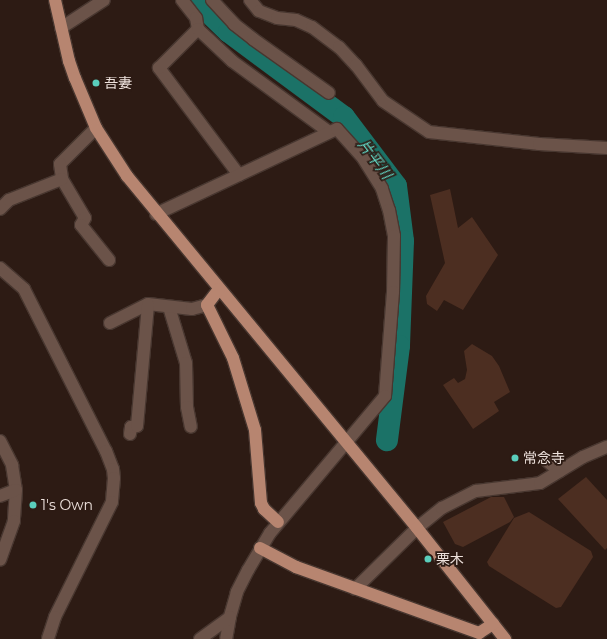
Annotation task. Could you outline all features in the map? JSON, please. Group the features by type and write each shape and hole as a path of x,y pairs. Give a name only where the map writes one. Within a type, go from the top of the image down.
{"main road":[{"path":"55,0 69,61 96,128 127,176 156,214 417,528 505,639"},
{"path":"219,289 207,305 233,358 255,430 261,503 264,509 278,522"},
{"path":"260,548 296,567 479,633 493,624"}],"street":[{"path":"61,28 104,0"},
{"path":"182,0 196,18 198,29 232,61 329,132"},
{"path":"212,0 230,20 253,39 330,93"},
{"path":"250,0 258,11 277,18 296,20 312,27 340,47 356,65 383,101 429,132 539,144 607,148"},
{"path":"198,29 158,68 239,175"},
{"path":"96,128 60,164 62,179 85,218 81,225 109,260"},
{"path":"156,214 336,129 363,158 382,189 389,210 394,236 393,292 385,396 278,522 260,548 237,592 226,639"},
{"path":"0,209 9,200 62,179"},
{"path":"0,268 24,289 106,451 113,469 114,478 112,502 55,617 48,639"},
{"path":"110,323 148,304 192,309 207,305"},
{"path":"130,434 131,427 136,426 148,304"},
{"path":"169,307 186,363 187,407 191,427"},
{"path":"0,441 12,465 16,490 14,521 0,560"},
{"path":"355,589 417,528 442,508 476,491 540,483 583,457 607,447"},
{"path":"547,461 559,471"},
{"path":"0,496 16,490"},
{"path":"200,639 230,617"}],"shaded area":[{"path":"450,189 458,228 472,217 498,255 463,310 444,300 437,311 427,304 426,296 445,263 430,195"},
{"path":"472,344 492,356 499,366 510,392 494,402 499,411 473,429 443,385 454,378 458,383 465,379 467,370 464,351"},
{"path":"586,477 607,500 607,548 605,550 558,499"},
{"path":"491,497 504,497 514,517 510,522 463,547 455,544 443,522"},
{"path":"529,512 591,551 593,557 561,607 556,608 489,566 487,562 514,518"}],"waterway":[{"name":"片平川","path":"196,0 229,32 344,117 396,186 403,241 399,346 387,440"}],"place":[{"name":"吾妻","path":"96,83"},
{"name":"常念寺","path":"515,458"},
{"name":"1's Own","path":"33,505"},
{"name":"栗木","path":"428,559"}]}
